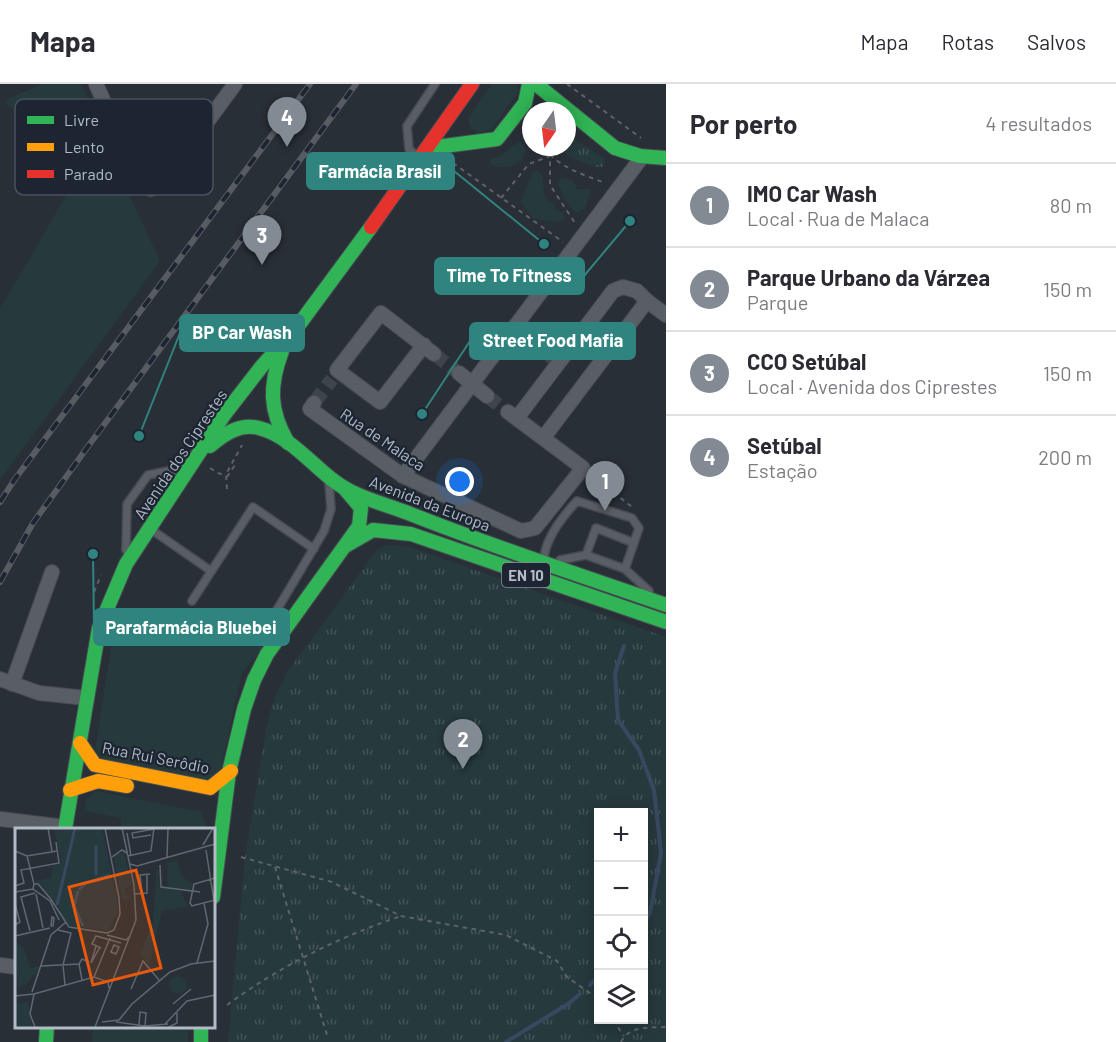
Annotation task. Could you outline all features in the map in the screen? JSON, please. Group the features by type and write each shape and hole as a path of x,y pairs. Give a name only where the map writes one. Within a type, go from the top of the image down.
{"main road":[{"name":"Avenida dos Ciprestes","path":"65,828 99,628 126,564 202,453 208,439 262,366 286,342 429,147 471,84"},
{"path":"429,147 458,143 491,143 498,139 528,99 529,84"},
{"path":"536,84 557,102"},
{"path":"458,103 455,117 457,129 464,138 477,144"},
{"path":"517,114 522,112"},
{"path":"576,117 615,148 627,154 666,158"},
{"path":"286,342 271,381 270,401 276,424 288,443"},
{"name":"Avenida da Europa","path":"202,453 230,430 248,426 275,434 344,488 442,527 662,604"},
{"path":"214,888 221,823 240,721 255,676 267,654 359,526 362,514 354,497 344,488"},
{"name":"EN 10","path":"346,546 366,533 385,529 411,534 666,622"},
{"name":"Rua Rui Serôdio","path":"80,743 95,765 210,788 231,771"},
{"name":"Rua Rui Serôdio","path":"70,790 98,781 201,800"},
{"path":"211,811 221,823"},
{"path":"46,1042 47,1027"}],"street":[{"path":"96,84 103,99"},
{"path":"213,114 235,84"},
{"path":"402,476 642,157"},
{"path":"583,468 512,415 613,291 623,286 638,291 666,315"},
{"path":"544,437 647,301"},
{"path":"381,313 429,349 380,402 335,374 381,313"},
{"path":"514,328 532,343"},
{"path":"459,373 487,396"},
{"name":"Rua de Malaca","path":"312,406 402,476 521,531 536,528 583,468"},
{"path":"52,572 6,682 39,693 86,698"},
{"path":"0,819 65,828"},
{"path":"0,965 15,967"}],"lane":[{"path":"420,159 409,149 407,126 435,84"},
{"path":"126,564 127,504 148,476 174,468 192,467"},
{"path":"267,654 275,613 314,549 331,509 328,475"},
{"path":"624,568 639,528 632,518 577,501 565,514 545,548 544,562 586,555 624,568 662,604"},
{"path":"192,601 253,507 314,549"},
{"path":"150,528 211,571"},
{"path":"586,555 596,528 634,543"}],"path":[{"path":"567,84 645,141"},
{"path":"550,156 578,172 611,185"},
{"path":"501,198 529,164 550,156"},
{"path":"550,156 550,184 579,230"},
{"path":"453,163 572,248"},
{"path":"227,489 228,471 241,450 243,440"},
{"path":"226,478 235,465 238,467"},
{"path":"210,468 220,474 228,471"},
{"path":"583,468 634,508"},
{"path":"241,857 332,882 401,916 506,935 556,961 567,976 594,996"},
{"path":"275,867 327,1035"},
{"path":"227,1005 302,959 352,933 401,916"},
{"path":"616,1024 624,1036"},
{"path":"621,1042 624,1036 638,1028 666,1027"}],"green space":[{"path":"42,84 81,84 88,99 15,99 15,110 5,100"},
{"path":"492,84 517,84 518,92 492,129 478,133 470,127 468,118"},
{"path":"520,140 523,156 521,160 506,167 489,164 490,159 501,156"},
{"path":"576,140 605,159 603,167 595,167 567,156 576,156"},
{"path":"537,170 542,174 545,198 564,214 565,219 559,222 533,219 521,202 532,172"},
{"path":"565,178 573,181 578,189 591,189 585,209 576,213 566,202 558,184 559,180"},
{"path":"66,195 129,195 160,261 0,480 0,309"},
{"path":"388,545 410,547 666,637 666,1042 228,1042 245,858 267,725 275,696 288,671 377,550"},
{"path":"175,607 241,647 263,617 262,649 242,673 220,773 206,781 104,762 95,750 113,635 120,618 155,637"},
{"path":"96,791 201,812 208,828 120,828 121,818 84,811 86,800"},
{"path":"76,1027 189,1027 188,1042 92,1042 93,1029"}],"waterway":[{"path":"624,646 615,673 618,720 639,750 654,790 661,853 648,916"},
{"path":"590,985 594,981"},
{"path":"506,1042 568,1004 580,994"}],"tunnel":[{"path":"532,343 554,359"},
{"path":"434,354 459,373"},
{"path":"314,403 332,379"},
{"path":"487,396 508,412"}],"railway":[{"path":"0,502 310,84"},
{"path":"0,582 33,523 356,84"}],"traffic: fast":[{"path":"429,148 497,139 525,103 529,84"},
{"path":"536,84 615,148 640,156 666,158"},
{"path":"65,828 99,628 126,564 224,415 262,366 295,330 371,227"},
{"path":"282,351 275,376 273,398 277,420 288,443"},
{"path":"210,446 239,428 259,428 285,440 328,477 359,495 504,549 666,605"},
{"path":"214,889 229,772 244,709 254,680 267,654 359,526 361,508 345,489"},
{"path":"347,545 373,530 411,534 666,622"},
{"path":"46,1042 47,1027"},
{"path":"201,1027 201,1042"}],"traffic: slow":[{"path":"80,743 95,765 210,788 231,771"},
{"path":"70,790 98,781 127,786"}],"traffic: jam":[{"path":"371,227 472,84"}],"place":[{"name":"Setúbal","path":"287,147"},
{"name":"Time To Fitness","path":"630,221"},
{"name":"Farmácia Brasil","path":"544,244"},
{"name":"CCO Setúbal","path":"262,265"},
{"name":"Street Food Mafia","path":"422,414"},
{"name":"BP Car Wash","path":"139,436"},
{"name":"IMO Car Wash","path":"605,511"},
{"name":"Parafarmácia Bluebei","path":"93,554"},
{"name":"Parque Urbano da Várzea","path":"463,769"}]}
